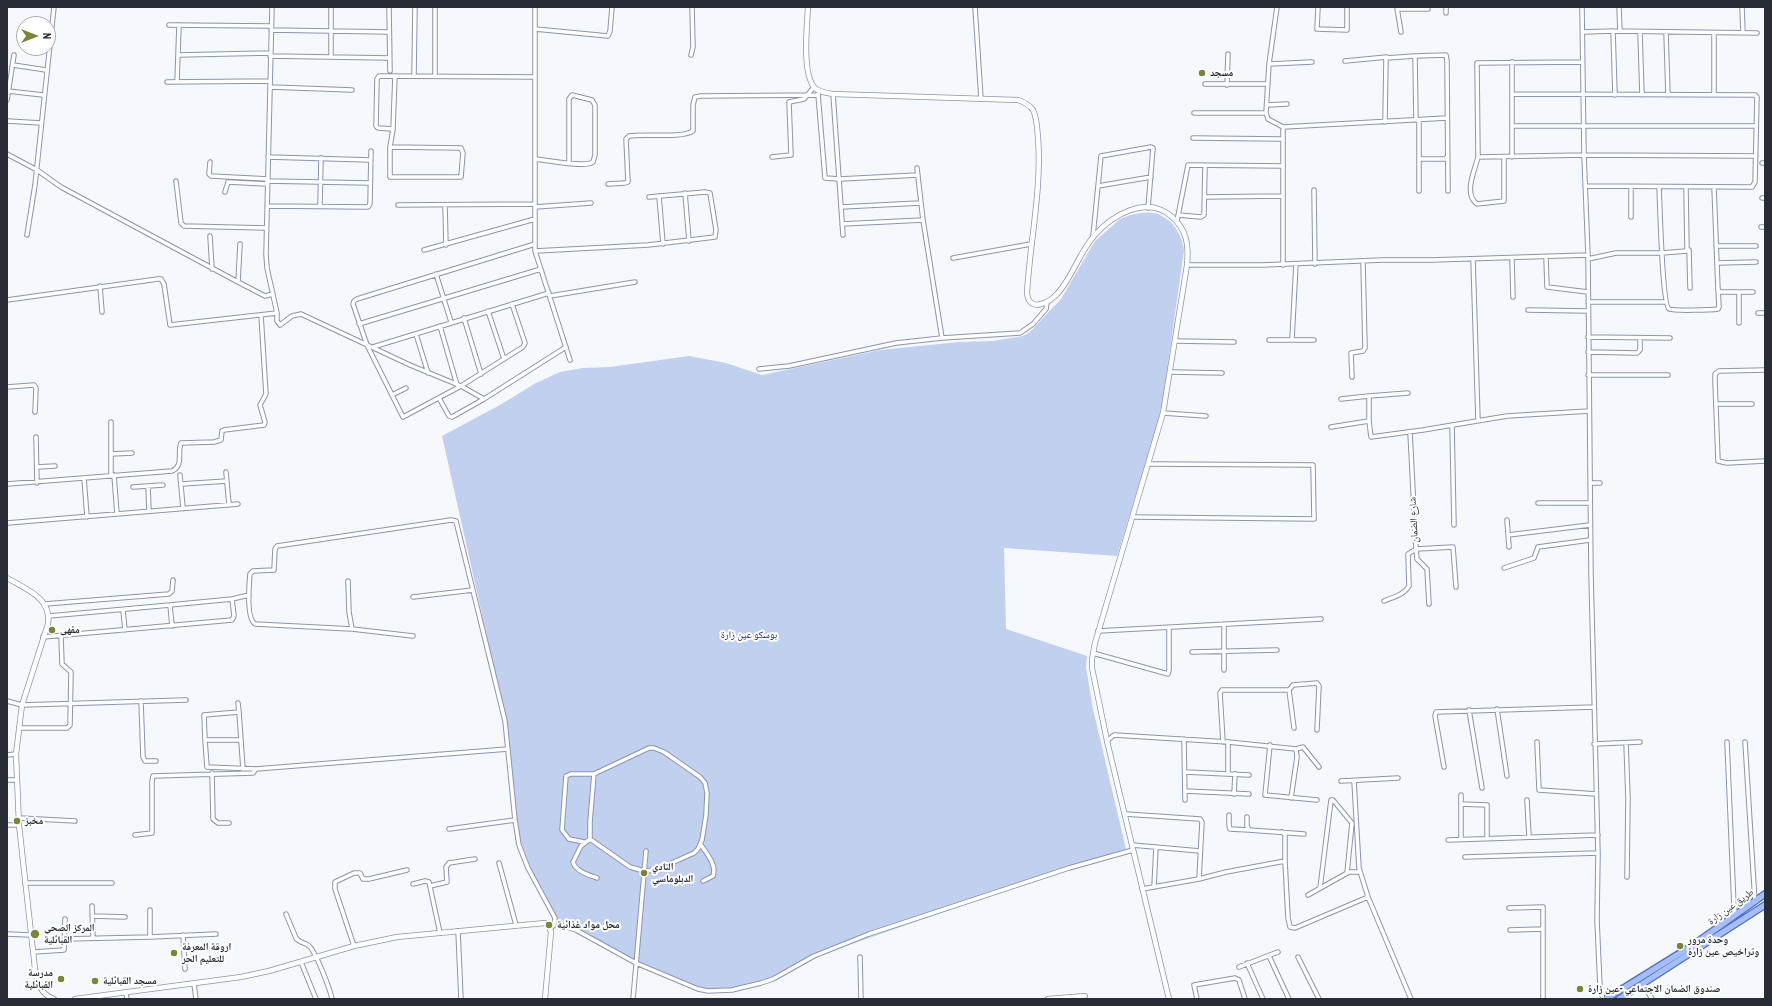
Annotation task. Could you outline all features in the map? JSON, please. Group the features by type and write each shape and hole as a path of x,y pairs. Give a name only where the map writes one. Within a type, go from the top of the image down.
{"main road":[{"path":"808,7 808,72 817,91 833,94 981,99 1023,102 1030,106 1035,115 1039,171 1031,244 1027,297 1029,301 1034,304 1047,303 1055,296 1065,285 1094,236 1122,213 1136,208 1148,208 1168,214 1177,221 1187,238 1187,265 1171,372 1163,413 1150,464 1098,631 1093,653 1092,668 1106,741 1125,814 1168,999"},
{"path":"7,578 36,596 45,604 49,616 48,624 22,705 16,754 16,780 30,935 38,984 44,993 54,999"},
{"name":"طريق عين زارة","path":"1605,999 1693,945 1765,894"},
{"name":"طريق عين زارة","path":"1619,999 1765,905"},
{"path":"75,999 194,984 269,971 354,946 397,937 545,923 550,929 551,937 545,999"},
{"path":"1048,999 1086,997"}],"street":[{"path":"27,235 36,170 43,95 54,7"},
{"path":"272,7 266,260 277,313 277,321 280,325 292,316 301,314 459,386 484,399"},
{"path":"331,57 332,7"},
{"path":"389,7 390,71"},
{"path":"414,76 415,7"},
{"path":"435,7 435,76"},
{"path":"535,7 535,251 570,360"},
{"path":"535,29 608,36 610,32 612,7"},
{"path":"691,55 694,47 692,7"},
{"path":"975,7 981,99"},
{"path":"1277,7 1269,64 1266,114 1268,119 1283,128 1447,118"},
{"path":"1318,7 1316,29 1347,30 1347,7"},
{"path":"1446,7 1446,13"},
{"path":"1582,7 1583,125 1588,257 1590,540 1594,744 1598,835 1597,920 1599,981 1605,999"},
{"path":"1619,7 1620,31"},
{"path":"1742,7 1742,33"},
{"path":"1401,32 1397,8 1428,9"},
{"path":"169,25 389,32"},
{"path":"177,82 179,25"},
{"path":"1613,31 1615,95"},
{"path":"1583,32 1620,31 1758,33"},
{"path":"1640,32 1642,95"},
{"path":"1666,32 1668,95"},
{"path":"1714,32 1714,95"},
{"path":"178,55 270,54 390,58"},
{"path":"1227,85 1228,54"},
{"path":"7,100 14,55"},
{"path":"1345,61 1387,57 1444,55 1447,57 1448,191"},
{"path":"1415,56 1420,191"},
{"path":"1385,122 1387,57"},
{"path":"1269,64 1312,62"},
{"path":"1504,157 1504,201 1477,204 1474,201 1470,191 1478,157 1476,64 1478,62 1582,62"},
{"path":"1512,62 1512,157"},
{"path":"13,65 46,70"},
{"path":"393,129 378,128 376,126 377,79 380,76 535,77"},
{"path":"390,147 461,148 461,177 391,177 390,147 393,129 395,76"},
{"path":"167,82 270,81"},
{"path":"1204,84 1268,84"},
{"path":"270,87 352,90"},
{"path":"8,91 43,95"},
{"path":"608,184 628,182 626,140 629,136 690,133 693,130 693,105 695,97 808,94 817,91"},
{"path":"772,157 791,155 789,102 804,98 808,94 817,91"},
{"path":"817,91 824,176 828,179 840,179 918,175"},
{"path":"833,94 843,235"},
{"path":"1512,94 1755,95 1757,97 1755,185 1752,187 1659,188 1585,186"},
{"path":"535,159 569,163 591,164 593,162 595,155 594,105 592,100 576,95 570,96 569,99 569,163"},
{"path":"1267,105 1287,104"},
{"path":"1194,113 1266,114"},
{"path":"7,121 41,123"},
{"path":"1512,126 1756,126"},
{"path":"1283,128 1283,265"},
{"path":"1192,138 1282,139"},
{"path":"1094,236 1101,156 1151,147 1153,148 1148,208"},
{"path":"267,206 368,207 370,204 369,183 371,151"},
{"path":"7,154 36,170 61,187 212,269 265,296 273,294"},
{"path":"1478,157 1584,155 1756,156"},
{"path":"268,157 370,160"},
{"path":"1419,159 1445,159 1447,157"},
{"path":"320,206 321,158"},
{"path":"210,162 209,174 211,176 268,181"},
{"path":"1177,221 1186,168 1190,165 1283,166"},
{"path":"1178,215 1203,216 1205,197 1205,166"},
{"path":"917,168 920,203 942,338"},
{"path":"1098,186 1151,177"},
{"path":"176,181 181,223 184,226 266,228"},
{"path":"225,192 228,182 268,181 369,183"},
{"path":"1631,217 1632,187"},
{"path":"1659,188 1666,306 1672,309 1716,310 1719,307 1714,187"},
{"path":"1686,188 1690,288"},
{"path":"1314,190 1315,264"},
{"path":"685,193 689,241"},
{"path":"535,251 663,244 715,237 716,230 710,193 685,193 649,197"},
{"path":"659,196 663,244"},
{"path":"1205,197 1283,196"},
{"path":"398,205 535,206 591,203"},
{"path":"841,207 920,203"},
{"path":"445,205 446,245"},
{"path":"424,250 535,219"},
{"path":"842,224 923,220"},
{"path":"210,236 212,269"},
{"path":"238,282 240,244"},
{"path":"512,304 524,346 481,374 403,417 367,345 353,304 355,300 535,244"},
{"path":"953,258 1031,244"},
{"path":"1716,246 1756,246"},
{"path":"1187,265 1283,265 1363,261 1588,257 1616,253 1662,254 1686,252 1689,249"},
{"path":"1546,257 1547,287 1588,292"},
{"path":"1512,258 1513,298"},
{"path":"1473,259 1478,420"},
{"path":"1352,377 1351,353 1363,351 1365,348 1363,261"},
{"path":"1717,263 1756,262"},
{"path":"1292,339 1296,264"},
{"path":"359,324 541,269"},
{"path":"436,274 451,322"},
{"path":"7,300 100,286 161,279 165,290 170,325 277,313"},
{"path":"373,347 464,318 549,294 635,282"},
{"path":"100,286 102,312"},
{"path":"1718,288 1720,292 1753,292"},
{"path":"1739,322 1740,292"},
{"path":"1588,302 1665,302"},
{"path":"759,369 789,366 888,344 942,338 1020,333 1033,324 1046,309 1047,303"},
{"path":"1528,310 1588,311"},
{"path":"488,311 504,359"},
{"path":"1758,313 1765,313"},
{"path":"7,484 37,483 172,470 177,468 179,464 181,443 220,441 224,430 264,425 260,405 266,394 261,315"},
{"path":"464,318 481,374"},
{"path":"440,326 459,386"},
{"path":"416,334 428,373"},
{"path":"1588,337 1670,338"},
{"path":"1588,352 1637,353 1640,350 1640,338"},
{"path":"1269,340 1314,340"},
{"path":"1176,341 1234,342"},
{"path":"439,398 451,416 484,399 566,347"},
{"path":"1765,370 1716,372 1718,461 1727,463 1765,462"},
{"path":"1171,372 1222,373"},
{"path":"1588,375 1668,375"},
{"path":"7,387 34,385 36,388 35,412"},
{"path":"392,395 406,388"},
{"path":"1341,399 1408,393"},
{"path":"1369,396 1369,421 1371,436 1410,432 1507,416 1589,411"},
{"path":"1716,404 1752,404"},
{"path":"1163,413 1206,416"},
{"path":"1331,428 1369,421"},
{"path":"111,422 111,454 117,514"},
{"path":"1452,425 1454,525"},
{"name":"شارع الضمان","path":"1410,432 1417,559 1427,570 1429,604"},
{"path":"36,437 37,483"},
{"path":"111,454 132,453"},
{"path":"1133,517 1314,519 1313,465 1150,464"},
{"path":"37,467 55,466"},
{"path":"226,472 229,504"},
{"path":"180,474 184,508"},
{"path":"84,478 87,516"},
{"path":"181,484 227,481"},
{"path":"1590,483 1600,483"},
{"path":"133,487 163,485"},
{"path":"148,486 149,511"},
{"path":"1538,503 1590,503"},
{"path":"7,523 238,504"},
{"path":"413,636 352,629 255,624 250,619 249,595 251,572 272,570 275,568 275,549 277,546 453,520 457,523 504,713 519,845 525,862 555,918 554,925 550,929"},
{"path":"1506,520 1509,547"},
{"path":"1508,534 1590,525"},
{"path":"1504,568 1534,558 1538,547 1590,540"},
{"path":"1384,601 1407,590 1409,586 1408,554 1416,549 1453,547 1456,587"},
{"path":"45,604 169,594 172,591 173,580"},
{"path":"348,581 349,612 352,629"},
{"path":"413,597 473,590"},
{"path":"49,616 170,606 232,599 249,595"},
{"path":"43,637 232,620 234,616 232,599"},
{"path":"170,606 172,626"},
{"path":"123,610 125,630"},
{"path":"1098,631 1321,619"},
{"path":"1224,624 1224,670"},
{"path":"1093,653 1168,674 1169,628"},
{"path":"19,728 67,728 71,723 70,672 62,664 61,636"},
{"path":"1192,652 1224,650 1277,650"},
{"path":"1223,742 1220,694 1222,690 1289,690 1294,685 1319,684 1317,730"},
{"path":"1289,690 1294,728"},
{"path":"7,701 22,705 186,700"},
{"path":"140,701 143,757 146,761 156,761"},
{"path":"238,703 243,769"},
{"path":"1444,767 1435,714 1436,712 1594,707"},
{"path":"1497,709 1506,776"},
{"path":"1469,710 1482,788"},
{"path":"238,712 204,715 207,767 256,769 508,749"},
{"path":"1106,741 1114,735 1270,745 1296,749 1303,747 1319,767"},
{"path":"1184,739 1185,800"},
{"path":"205,740 240,740"},
{"path":"1228,742 1228,774"},
{"path":"1537,742 1540,790 1596,794"},
{"path":"1626,742 1628,798 1626,878"},
{"path":"1594,744 1640,742"},
{"path":"1727,742 1734,907 1736,915"},
{"path":"1745,742 1755,902"},
{"path":"1270,745 1265,795 1317,800"},
{"path":"584,842 569,839 562,830 566,776 571,774 594,774 644,749 654,748 664,752 700,777 705,783 706,810 701,845 694,853 654,871 644,871 630,867 590,839"},
{"path":"1291,798 1297,757 1296,749"},
{"path":"7,755 16,754"},
{"path":"135,835 152,834 153,776 212,773 253,773 256,769"},
{"path":"1184,772 1249,775"},
{"path":"212,773 213,819 218,823 229,824"},
{"path":"590,839 594,774"},
{"path":"1234,794 1235,774"},
{"path":"1341,781 1398,778"},
{"path":"7,780 16,780"},
{"path":"1354,781 1358,861 1360,872 1368,897 1411,999"},
{"path":"1185,791 1250,794"},
{"path":"1461,795 1461,839"},
{"path":"1320,888 1331,800 1333,800 1352,823 1347,873"},
{"path":"1527,800 1529,837"},
{"path":"1461,804 1487,805 1487,838"},
{"path":"1125,814 1198,818 1202,822 1199,879"},
{"path":"1229,815 1230,829 1304,834"},
{"path":"1247,817 1247,826 1249,830"},
{"path":"19,818 75,821"},
{"path":"449,829 515,820"},
{"path":"7,826 19,825"},
{"path":"1282,832 1285,835 1288,918 1290,927 1295,928 1368,897"},
{"path":"1448,840 1598,835"},
{"path":"590,839 584,842 574,857 574,866 597,878"},
{"path":"701,845 714,865 713,876 703,881"},
{"path":"564,926 576,930 636,963 698,989 720,991 748,987 773,979 814,956 898,924 1132,848 1156,847 1200,850"},
{"path":"1154,887 1156,847"},
{"path":"633,999 646,851"},
{"path":"1465,857 1598,853"},
{"path":"430,886 447,882 446,867 448,863 475,859"},
{"path":"1142,889 1285,861"},
{"path":"499,863 516,926"},
{"path":"354,946 336,892 336,882 356,873 360,874 362,878 366,880 407,870"},
{"path":"1308,895 1347,873 1360,872"},
{"path":"413,884 427,881 430,886 440,933"},
{"path":"25,883 112,883"},
{"path":"92,906 93,938"},
{"path":"1509,908 1542,906 1543,999"},
{"path":"150,910 150,937"},
{"path":"286,914 298,941 308,945 316,957 332,999"},
{"path":"92,916 124,917"},
{"path":"33,952 64,950 65,918"},
{"path":"1510,930 1543,929"},
{"path":"458,931 461,999"},
{"path":"7,934 30,935"},
{"path":"65,939 216,934"},
{"path":"183,935 185,969"},
{"path":"1239,967 1278,952"},
{"path":"1269,956 1289,999"},
{"path":"860,957 861,999"},
{"path":"1298,957 1319,999"},
{"path":"301,962 316,999"},
{"path":"1247,963 1263,999"},
{"path":"1197,999 1194,985 1235,978 1239,980 1245,999"},
{"path":"194,984 196,999"},
{"path":"1642,984 1652,999"},
{"path":"126,993 127,999"}],"green space":[{"name":"بوسكو عين زارة","path":"1141,213 1156,213 1169,221 1179,234 1184,250 1163,399 1157,426 1117,556 1004,548 1006,629 1087,656 1086,667 1093,709 1126,849 811,958 768,982 754,987 727,991 703,992 680,983 566,927 558,925 536,882 517,832 507,726 442,436 500,405 536,383 560,372 583,368 610,367 689,356 726,363 762,375 880,350 959,342 993,341 1023,336 1030,332 1061,299 1095,241 1120,219"}],"place":[{"name":"مسجد","path":"1202,73"},
{"name":"مقهى","path":"52,630"},
{"name":"مخبز","path":"17,821"},
{"name":"النادي الدبلوماسي","path":"644,873"},
{"name":"محل مواد غذائية","path":"549,925"},
{"name":"المركز الصحي القبائلية","path":"35,934"},
{"name":"وحدة مرور وتراخيص عين زارة","path":"1680,946"},
{"name":"اروقة المعرفة للتعليم الحر","path":"174,953"},
{"name":"مدرسة القبائلية","path":"61,979"},
{"name":"مسجد القبائلية","path":"95,981"},
{"name":"صندوق الضمان الاجتماعي -عين زارة","path":"1580,989"}]}
